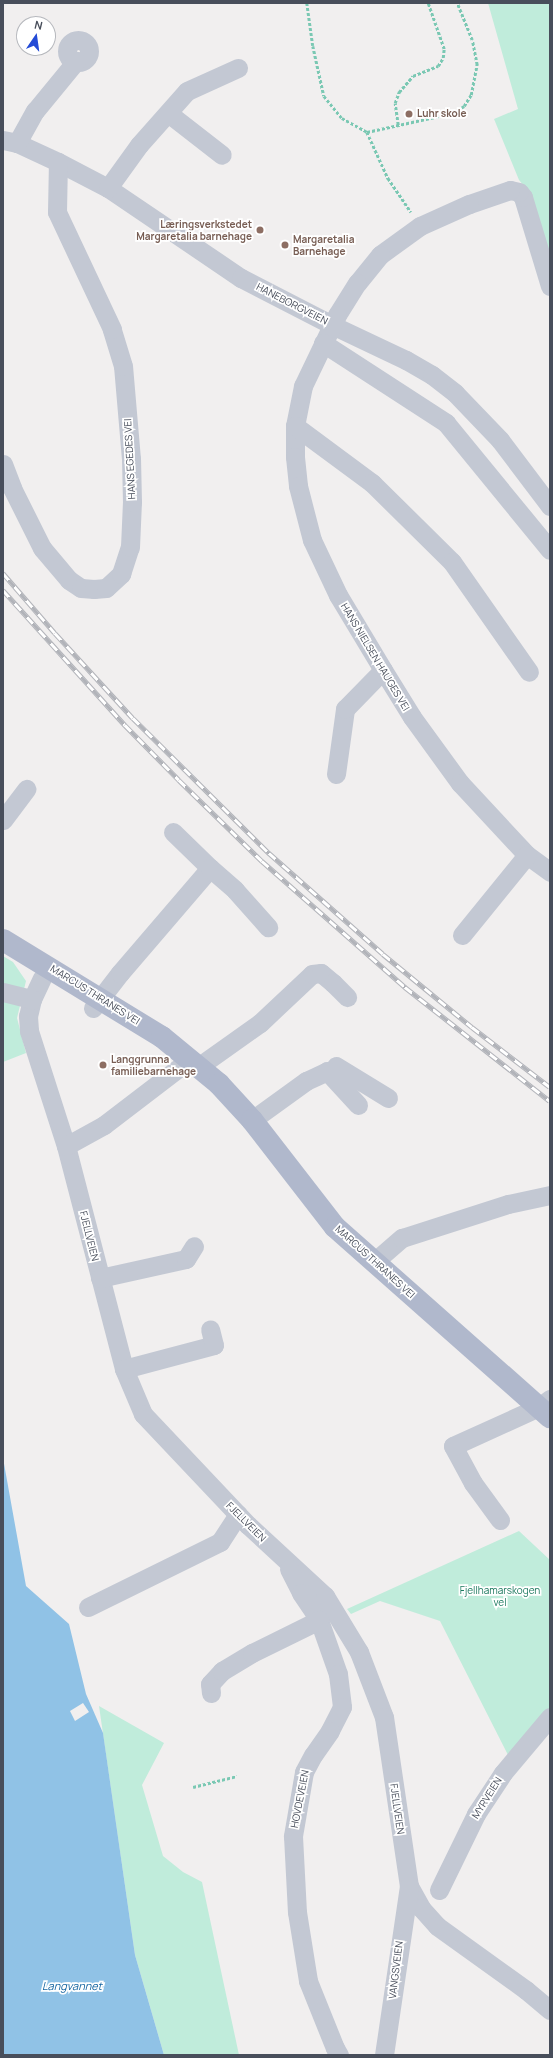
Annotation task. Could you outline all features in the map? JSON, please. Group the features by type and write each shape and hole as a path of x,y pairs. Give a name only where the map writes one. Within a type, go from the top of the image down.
{"main road":[{"name":"MARCUS THRANES VEI","path":"3,940 33,957 65,994 97,1003 162,1037 219,1084 252,1120 335,1227 546,1408"},
{"name":"MARCUS THRANES VEI","path":"3,948 48,974"}],"street":[{"path":"10,141 76,62"},
{"path":"108,188 140,145 187,91 238,68"},
{"path":"168,113 222,155"},
{"name":"HANEBORGVEIEN","path":"10,141 58,162 108,188 242,278 332,325 406,360 432,375 455,394 500,440 550,506"},
{"name":"HANS EGEDES VEI","path":"3,464 12,488 42,548 69,580 81,588 106,588 121,574 130,547 132,502 131,459 122,366 112,329 57,212 58,162"},
{"name":"HANS NIELSEN HAUGES VEI","path":"550,286 523,197 519,192 510,190 469,204 420,226 380,255 357,283 332,325 304,386 295,426 295,457 298,486 312,540 338,595 412,717 460,783 527,855 550,872"},
{"path":"323,344 446,423 550,550"},
{"path":"295,426 372,483 452,562 529,672"},
{"path":"336,774 345,709 383,670"},
{"path":"3,820 26,789"},
{"path":"173,832 235,890 268,927"},
{"path":"462,935 527,855"},
{"path":"97,1003 210,868"},
{"path":"66,1146 104,1125 191,1061 260,1023 312,974 320,973 333,982 347,997"},
{"name":"FJELLVEIEN","path":"48,974 32,1000 28,1016 29,1031 66,1146 124,1369 143,1414 238,1514 325,1596 359,1652 384,1716 409,1886 421,1908 437,1926 526,1990 550,2010"},
{"path":"3,992 32,1000"},
{"path":"252,1120 306,1081 336,1066"},
{"path":"336,1066 388,1098"},
{"path":"336,1066 358,1105"},
{"path":"374,1262 402,1238 508,1204 550,1195"},
{"path":"100,1278 186,1259 194,1246"},
{"path":"124,1369 214,1345 210,1329"},
{"path":"500,1520 473,1483 453,1446 546,1408"},
{"path":"88,1607 220,1542 238,1514"},
{"name":"HOVDEVEIEN","path":"284,1558 301,1592 319,1620 338,1674 342,1707 330,1731 313,1755 304,1772 293,1836 297,1912 308,1981 335,2048 340,2055"},
{"path":"211,1693 210,1684 222,1671 252,1653 319,1620"},
{"name":"MYRVEIEN","path":"440,1890 476,1814 503,1773 550,1717"},
{"name":"VANGSVEIEN","path":"384,2055 409,1886"}],"path":[{"path":"307,3 313,46 324,96 342,118 367,132 388,178 420,226"},
{"path":"398,125 395,103 399,92 413,76 438,66 442,58 444,49 428,3"},
{"path":"367,132 453,113 464,106 471,95 477,65 472,40 457,3"},
{"path":"193,1787 237,1776"}],"green space":[{"path":"488,3 550,3 550,276 530,193 519,180 494,119 518,109"},
{"path":"3,956 13,962 26,981 17,1018 26,1053 3,1062"},
{"name":"Fjellhamarskogen vel","path":"519,1531 550,1560 550,1712 508,1755 440,1621 380,1601 351,1614 347,1609"},
{"path":"99,1706 164,1743 142,1785 163,1856 183,1872 202,1882 239,2055 164,2055 135,1955"}],"water":[{"name":"Langvannet","path":"3,1458 26,1586 69,1624 86,1694 103,1733 135,1955 164,2055 3,2055"}],"pier":[{"path":"83,1703 89,1712 75,1721 70,1711"}],"railway":[{"path":"3,573 55,633 133,718 269,853 383,954 472,1027 550,1087"},
{"path":"3,590 125,725 262,861 405,987 550,1101"}],"place":[{"name":"Luhr skole","path":"409,114"},
{"name":"Læringsverkstedet Margaretalia barnehage","path":"260,230"},
{"name":"Margaretalia Barnehage","path":"285,245"},
{"name":"Langgrunna familiebarnehage","path":"103,1065"}]}
